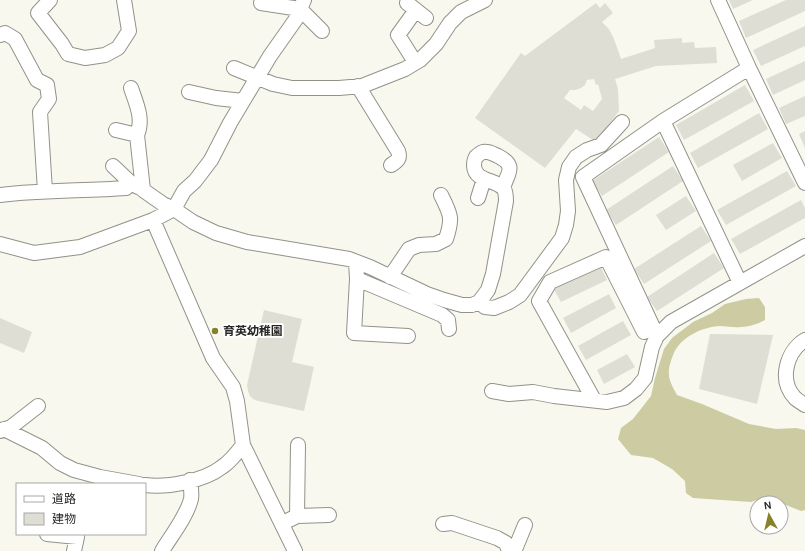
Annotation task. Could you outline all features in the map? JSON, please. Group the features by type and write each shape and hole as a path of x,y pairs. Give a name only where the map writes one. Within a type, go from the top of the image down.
{"street":[{"path":"50,0 38,13 68,54 85,58 105,55 118,48 129,31 124,0"},
{"path":"234,68 257,79 292,88 358,86 382,78 420,60 436,44 450,23 461,12 485,0"},
{"path":"718,0 805,183"},
{"path":"261,3 302,5 322,31"},
{"path":"0,244 34,253 80,247 153,220 174,209 184,192 195,181 211,160 243,101 270,56 296,19 302,5"},
{"path":"415,62 398,35 416,10"},
{"path":"0,35 5,33 15,39 37,80 46,85 48,91 49,99 40,112 45,191"},
{"path":"492,391 509,394 533,392 607,402 624,398 636,389 645,378 652,347 651,334 583,177 663,121 749,68"},
{"path":"358,86 398,151 400,156 398,160 391,165"},
{"path":"131,88 140,119 137,135 137,186"},
{"path":"189,92 216,98 243,101"},
{"path":"663,121 740,283"},
{"path":"479,302 485,307 494,308 509,302 520,295 562,238 568,211 566,180 569,168 576,157 587,150 601,145 622,122"},
{"path":"116,130 137,135"},
{"path":"113,166 137,186 163,204 174,209 193,222 216,233 247,242 349,259 444,300 462,305 472,305 479,302 488,290 493,274 506,201 506,194 503,188 479,176 474,170 476,156 486,152 492,153 508,163 510,175 503,188"},
{"path":"478,198 484,179"},
{"path":"0,196 45,191 83,191 137,186"},
{"path":"390,276 409,249 419,245 436,244 446,239 451,224 450,212 441,196"},
{"path":"153,220 212,358 233,387 237,401 243,445 296,551"},
{"path":"651,334 805,246"},
{"path":"594,400 538,301 550,282 606,257 651,334"},
{"path":"356,262 357,279 354,332 408,336"},
{"path":"357,279 442,315 448,320 449,329"},
{"path":"805,340 790,354 786,365 786,378 791,393 805,405"},
{"path":"2,430 11,427 38,406"},
{"path":"2,430 42,448 60,463 74,470 100,478 133,483"},
{"path":"146,485 156,486 209,475 221,468 233,458 243,445"},
{"path":"297,516 298,445"},
{"path":"162,551 188,508 191,498 190,480"},
{"path":"282,523 297,516 329,515"},
{"path":"444,524 452,523 497,538 506,543 509,551 516,547 525,525"},
{"path":"57,535 77,537 74,551"}],"green space":[{"path":"759,298 765,307 765,320 745,327 720,326 706,328 692,334 681,343 673,355 669,367 670,380 677,395 749,424 776,429 796,428 805,430 805,510 801,511 789,506 789,495 749,495 749,502 693,498 686,493 685,481 672,469 653,458 631,455 618,439 621,428 633,419 651,396 664,349 672,338 693,322 712,313 725,304 746,299"}],"building":[{"path":"729,0 753,0 733,9"},
{"path":"786,0 805,0 805,11 746,38 739,21"},
{"path":"596,3 600,8 605,3 613,13 602,22 609,29 621,59 655,48 654,40 682,38 682,43 694,42 695,48 716,47 717,63 656,66 615,79 618,89 619,111 596,142 576,129 545,168 475,118 521,53 525,56","holes":["594,79 596,85 598,84 602,99 593,111 584,105 581,110 564,98 570,90 575,90 585,85 587,80"]},
{"path":"805,26 805,46 761,66 753,50"},
{"path":"805,61 805,80 773,95 766,79"},
{"path":"745,85 754,101 684,140 676,125"},
{"path":"805,96 805,116 786,124 779,108"},
{"path":"759,113 768,129 698,168 690,153"},
{"path":"805,131 805,148 799,134"},
{"path":"659,137 669,152 602,196 592,181"},
{"path":"773,143 782,158 742,181 733,165"},
{"path":"673,166 683,181 616,225 606,210"},
{"path":"787,171 796,186 726,225 717,210"},
{"path":"686,196 696,211 666,230 656,215"},
{"path":"801,200 805,208 805,218 740,254 731,239"},
{"path":"701,226 711,241 644,284 634,269"},
{"path":"714,253 724,268 657,311 647,297"},
{"path":"600,265 607,280 561,302 553,288"},
{"path":"609,294 616,308 571,333 563,318"},
{"path":"264,310 302,319 292,362 314,367 304,411 258,401 250,396 248,391 247,385"},
{"path":"0,318 32,332 24,353 0,343"},
{"path":"623,321 631,335 586,360 578,346"},
{"path":"710,334 773,335 757,404 699,389"},
{"path":"627,354 635,367 604,384 597,370"}],"place":[{"name":"育英幼稚園","path":"215,331"}]}
